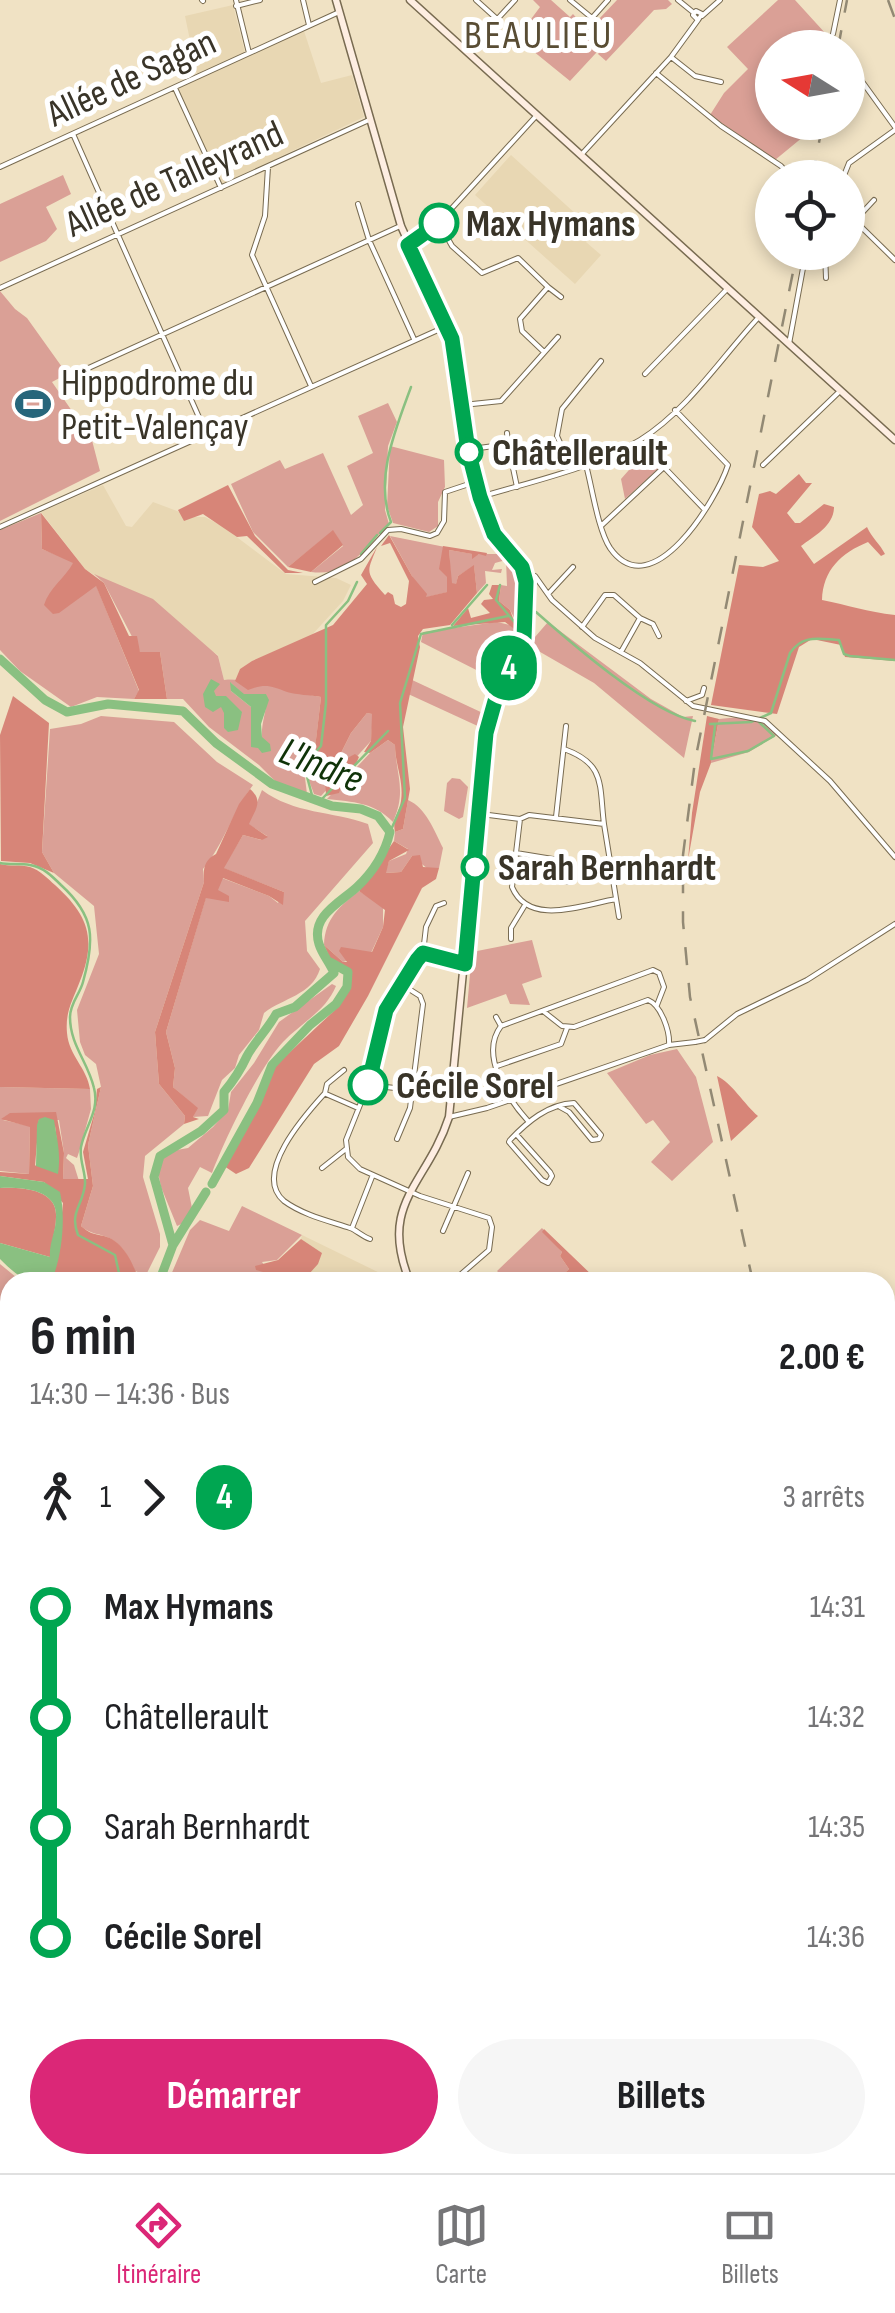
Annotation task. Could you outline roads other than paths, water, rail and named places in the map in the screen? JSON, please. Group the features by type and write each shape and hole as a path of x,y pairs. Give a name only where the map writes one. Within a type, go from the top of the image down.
{"main road":[{"path":"336,0 401,226 456,354 475,482 494,534 524,575 524,634 488,722 450,1117 400,1217 397,1237 407,1272"},
{"path":"410,0 894,438"}],"street":[{"path":"248,54 236,3 260,0"},
{"path":"303,0 309,26"},
{"path":"476,0 497,19"},
{"path":"468,52 515,0"},
{"path":"570,0 592,18 608,0"},
{"path":"678,0 699,15"},
{"path":"581,155 671,57 699,15 720,0"},
{"path":"833,30 840,0"},
{"name":"Allée de Sagan","path":"0,166 340,12"},
{"path":"671,57 695,76 721,82"},
{"path":"656,73 721,126 772,160"},
{"path":"853,160 895,128 865,87"},
{"path":"175,88 221,188"},
{"path":"408,245 439,223 537,115"},
{"name":"Allée de Talleyrand","path":"0,288 371,120"},
{"path":"72,134 206,434"},
{"path":"268,166 265,216 252,255 311,386"},
{"path":"865,209 874,200"},
{"path":"358,204 368,240 414,339"},
{"path":"439,223 452,246 482,273 518,258 561,298"},
{"path":"70,376 401,226"},
{"path":"865,231 895,260"},
{"path":"790,344 803,270"},
{"path":"826,270 826,278"},
{"path":"544,352 522,330 520,319 548,286"},
{"path":"645,374 728,288"},
{"path":"480,497 586,465 638,440 675,410 760,316"},
{"path":"0,527 447,326"},
{"path":"463,404 500,400 558,337"},
{"path":"572,470 557,436 558,422 568,398 602,361"},
{"path":"763,465 841,390"},
{"path":"586,465 609,547 626,561 645,566 672,552 705,510 727,462 675,410"},
{"path":"506,433 517,486"},
{"path":"638,440 705,510"},
{"path":"468,450 508,444"},
{"path":"602,525 664,468"},
{"path":"315,582 352,566 393,528 425,535 437,533 444,521 445,492 475,482"},
{"path":"548,594 572,567"},
{"path":"524,575 535,576 582,627 640,663 686,701 701,710 765,721 830,780 895,857"},
{"path":"582,627 605,595 614,596 653,624 659,636"},
{"path":"621,652 640,618"},
{"path":"686,701 702,695 704,688"},
{"path":"556,817 566,726"},
{"path":"564,749 592,762 598,772 618,918"},
{"path":"481,814 520,819 529,815 556,817 604,824"},
{"path":"520,819 512,886 525,904 544,912 616,900"},
{"path":"516,853 565,861 568,882"},
{"path":"322,1168 346,1149 368,1085 382,1023 401,984 423,953 426,928 436,906 444,903"},
{"path":"510,939 525,904"},
{"path":"450,1117 466,1115 669,1045 705,1040 737,1014 807,980 895,924"},
{"path":"423,953 465,964"},
{"path":"528,1121 509,1100 494,1057 496,1031 501,1026 653,970 659,973 664,987 657,1005 670,1037 669,1045"},
{"path":"397,1140 408,1116 422,1004 420,996 401,984"},
{"path":"543,1011 574,1028 644,1000 657,1005"},
{"path":"496,1017 501,1026"},
{"path":"497,1066 561,1044 567,1027"},
{"path":"344,1070 331,1078 325,1093 278,1157 272,1173 278,1194 290,1204 370,1239"},
{"path":"489,1079 499,1074"},
{"path":"368,1085 412,1090"},
{"path":"325,1093 358,1108"},
{"path":"516,1134 550,1172 548,1183 509,1142 516,1134 528,1121 568,1102 578,1106 600,1130 599,1139 592,1140 560,1107"},
{"path":"346,1149 352,1164 373,1175 410,1192 489,1218 489,1250 464,1272"},
{"path":"443,1230 468,1173"},
{"path":"352,1228 373,1175"}],"waterway":[{"path":"380,533 391,522 386,506 386,471 411,387"},
{"path":"361,554 377,535"},
{"path":"313,799 305,769 321,746 326,703 326,625 348,601 357,582"},
{"path":"452,625 487,585"},
{"path":"500,585 496,600 521,630"},
{"path":"529,631 532,613 536,612 634,691 695,721"},
{"path":"390,832 405,798 400,703 421,634 508,616"},
{"path":"710,724 751,722 771,713 790,653 806,640 839,640 844,654 895,660"},
{"name":"L'Indre","path":"0,659 45,700 67,712 108,704 183,711 216,743 272,784 332,806 361,809 378,816 390,832 373,869 319,925 319,944 334,973 295,1007 276,1014 224,1092 224,1110 201,1131 160,1156 154,1177 173,1245 163,1272"},
{"path":"715,726 711,759 748,751 774,736 759,722"},
{"path":"320,801 388,731"},
{"path":"0,863 30,865 47,872 72,896 86,918 90,941 87,967 70,1017 95,1096 94,1111 81,1147 85,1184 75,1220 78,1235 115,1255 119,1272"},
{"path":"212,1184 257,1103 272,1065 336,1004 347,987 348,972 330,962"},
{"path":"173,1245 206,1192"}],"railway":[{"path":"841,30 847,0"},
{"path":"888,0 895,19"},
{"path":"816,160 819,140"},
{"path":"751,1272 690,997 683,922 683,855 695,761 793,270"}],"place":[{"name":"Max Hymans","path":"439,223"},
{"name":"Hippodrome du Petit-Valençay","path":"33,404"},
{"name":"Châtellerault","path":"469,452"},
{"name":"Sarah Bernhardt","path":"475,867"},
{"name":"Cécile Sorel","path":"368,1085"}],"district":[{"name":"BEAULIEU","path":"539,34"}]}
